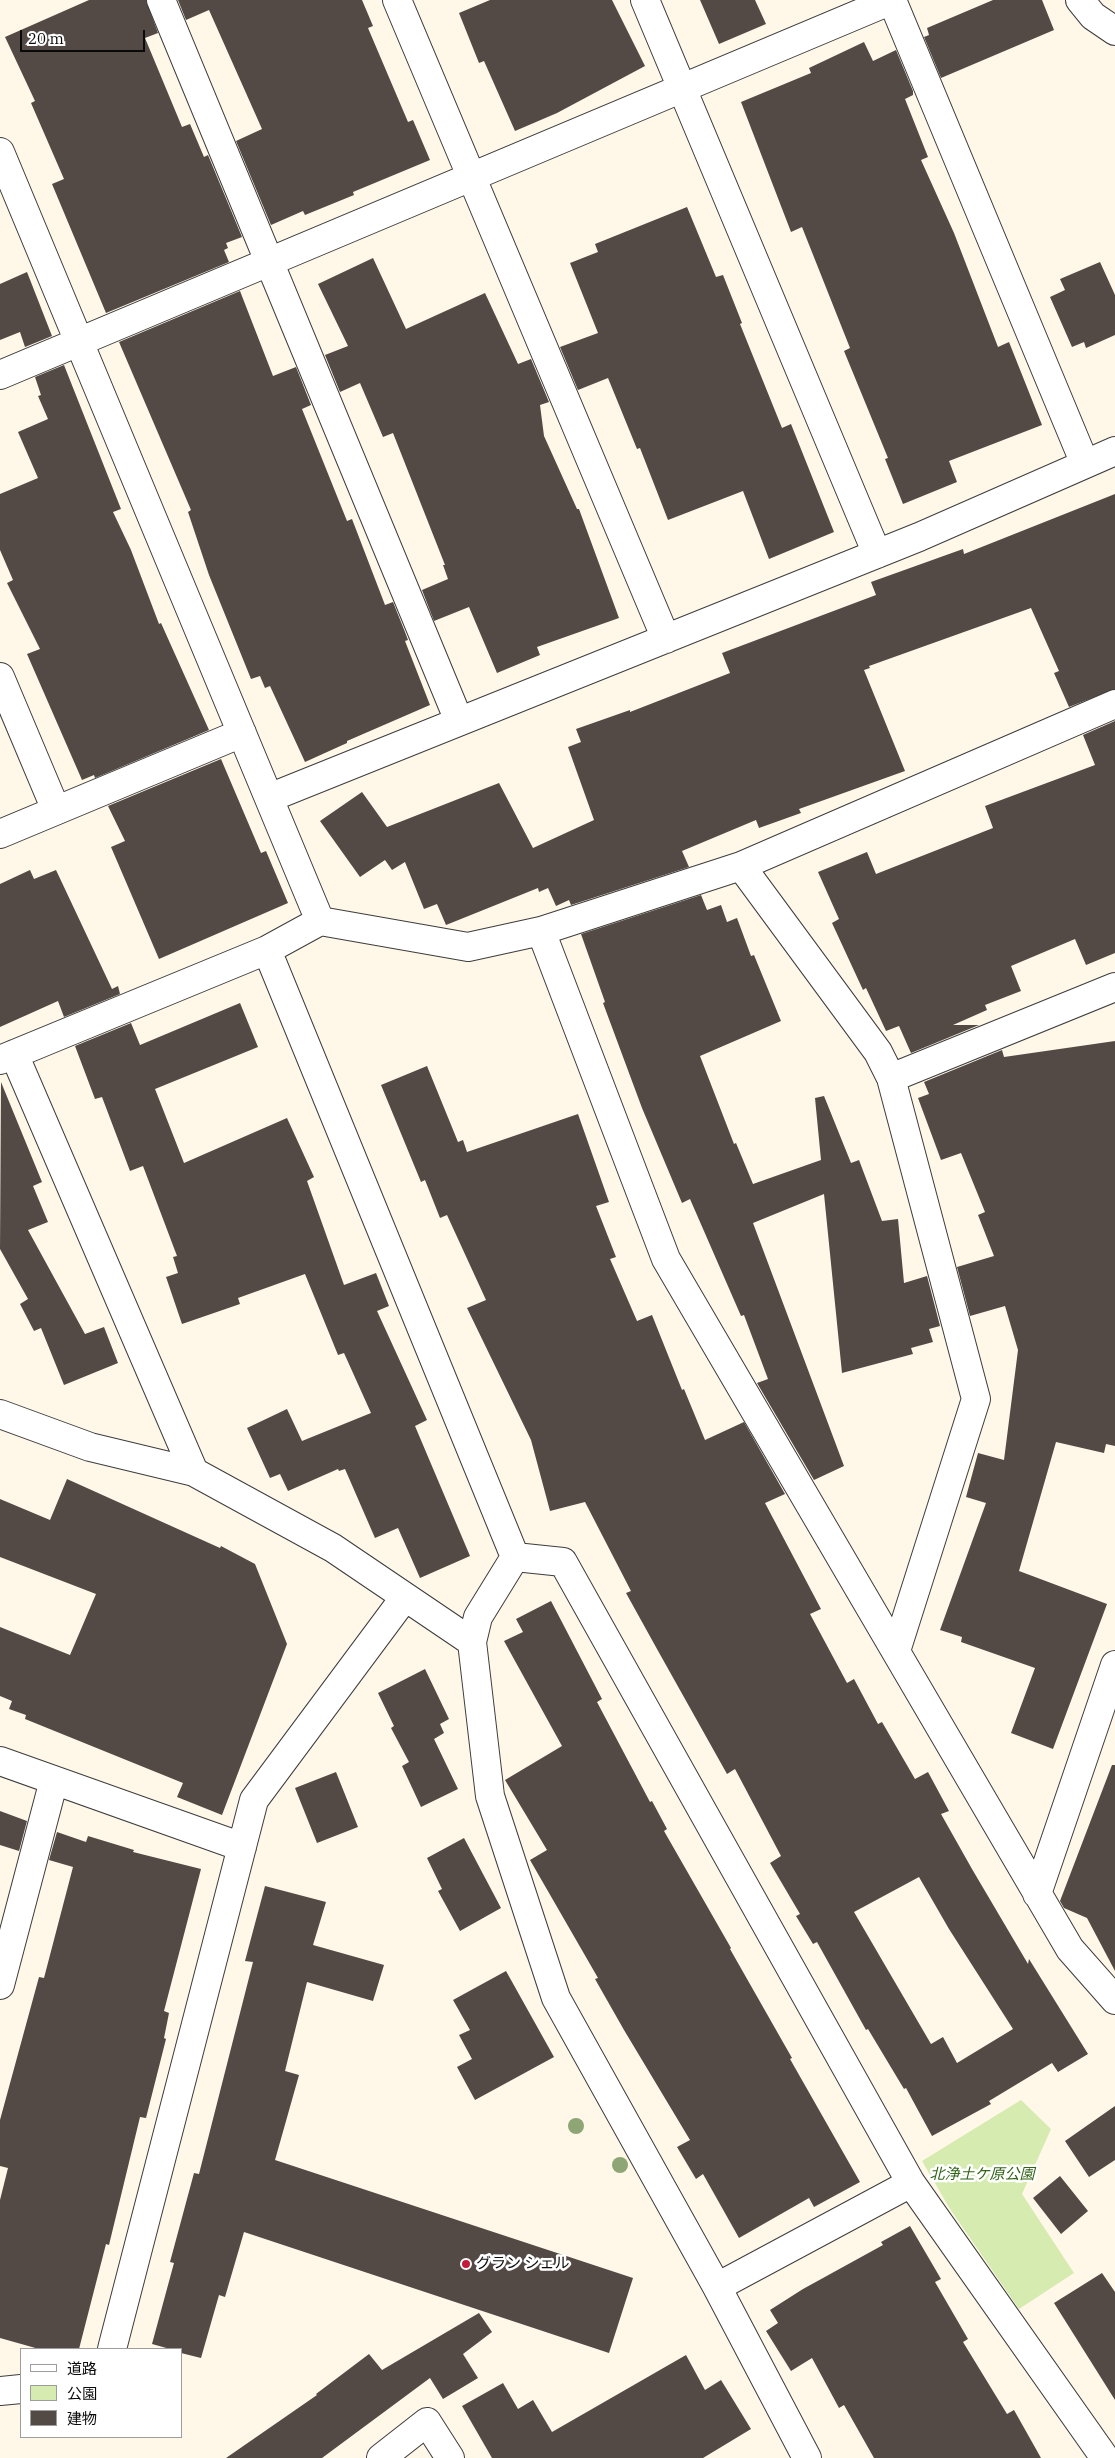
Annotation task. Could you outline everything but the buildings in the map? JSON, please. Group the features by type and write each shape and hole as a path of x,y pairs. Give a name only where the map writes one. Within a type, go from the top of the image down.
{"street":[{"path":"161,0 459,721"},
{"path":"396,0 666,639"},
{"path":"645,0 877,554"},
{"path":"0,375 892,0 1085,464"},
{"path":"1080,0 1093,16 1115,31"},
{"path":"0,152 320,921"},
{"path":"269,798 877,554 1115,451"},
{"path":"0,677 56,810"},
{"path":"194,1472 7,1057 267,950 320,921 468,947 541,931 741,866 1115,704"},
{"path":"0,834 242,733"},
{"path":"741,866 878,1052 891,1078 976,1399 896,1651"},
{"path":"541,931 666,1260 1070,1949 1115,2000"},
{"path":"267,950 515,1557"},
{"path":"891,1078 1115,987"},
{"path":"0,1414 90,1447 194,1472 333,1548 472,1642"},
{"path":"515,1557 478,1617 472,1642 490,1796 556,1998 717,2286 796,2454"},
{"path":"515,1557 563,1562 911,2183 1105,2458"},
{"path":"112,2348 254,1800 406,1597"},
{"path":"1038,1894 1115,1666"},
{"path":"0,1761 242,1847"},
{"path":"0,1985 54,1780"},
{"path":"717,2286 911,2183"},
{"path":"0,2391 20,2389"},
{"path":"381,2458 427,2422 450,2458"}],"green space":[{"name":"北浄土ケ原公園","path":"1021,2100 1051,2129 1022,2194 1074,2273 1019,2309 950,2209 922,2161"}],"place":[{"name":"グラン シェル","path":"466,2264"}]}
